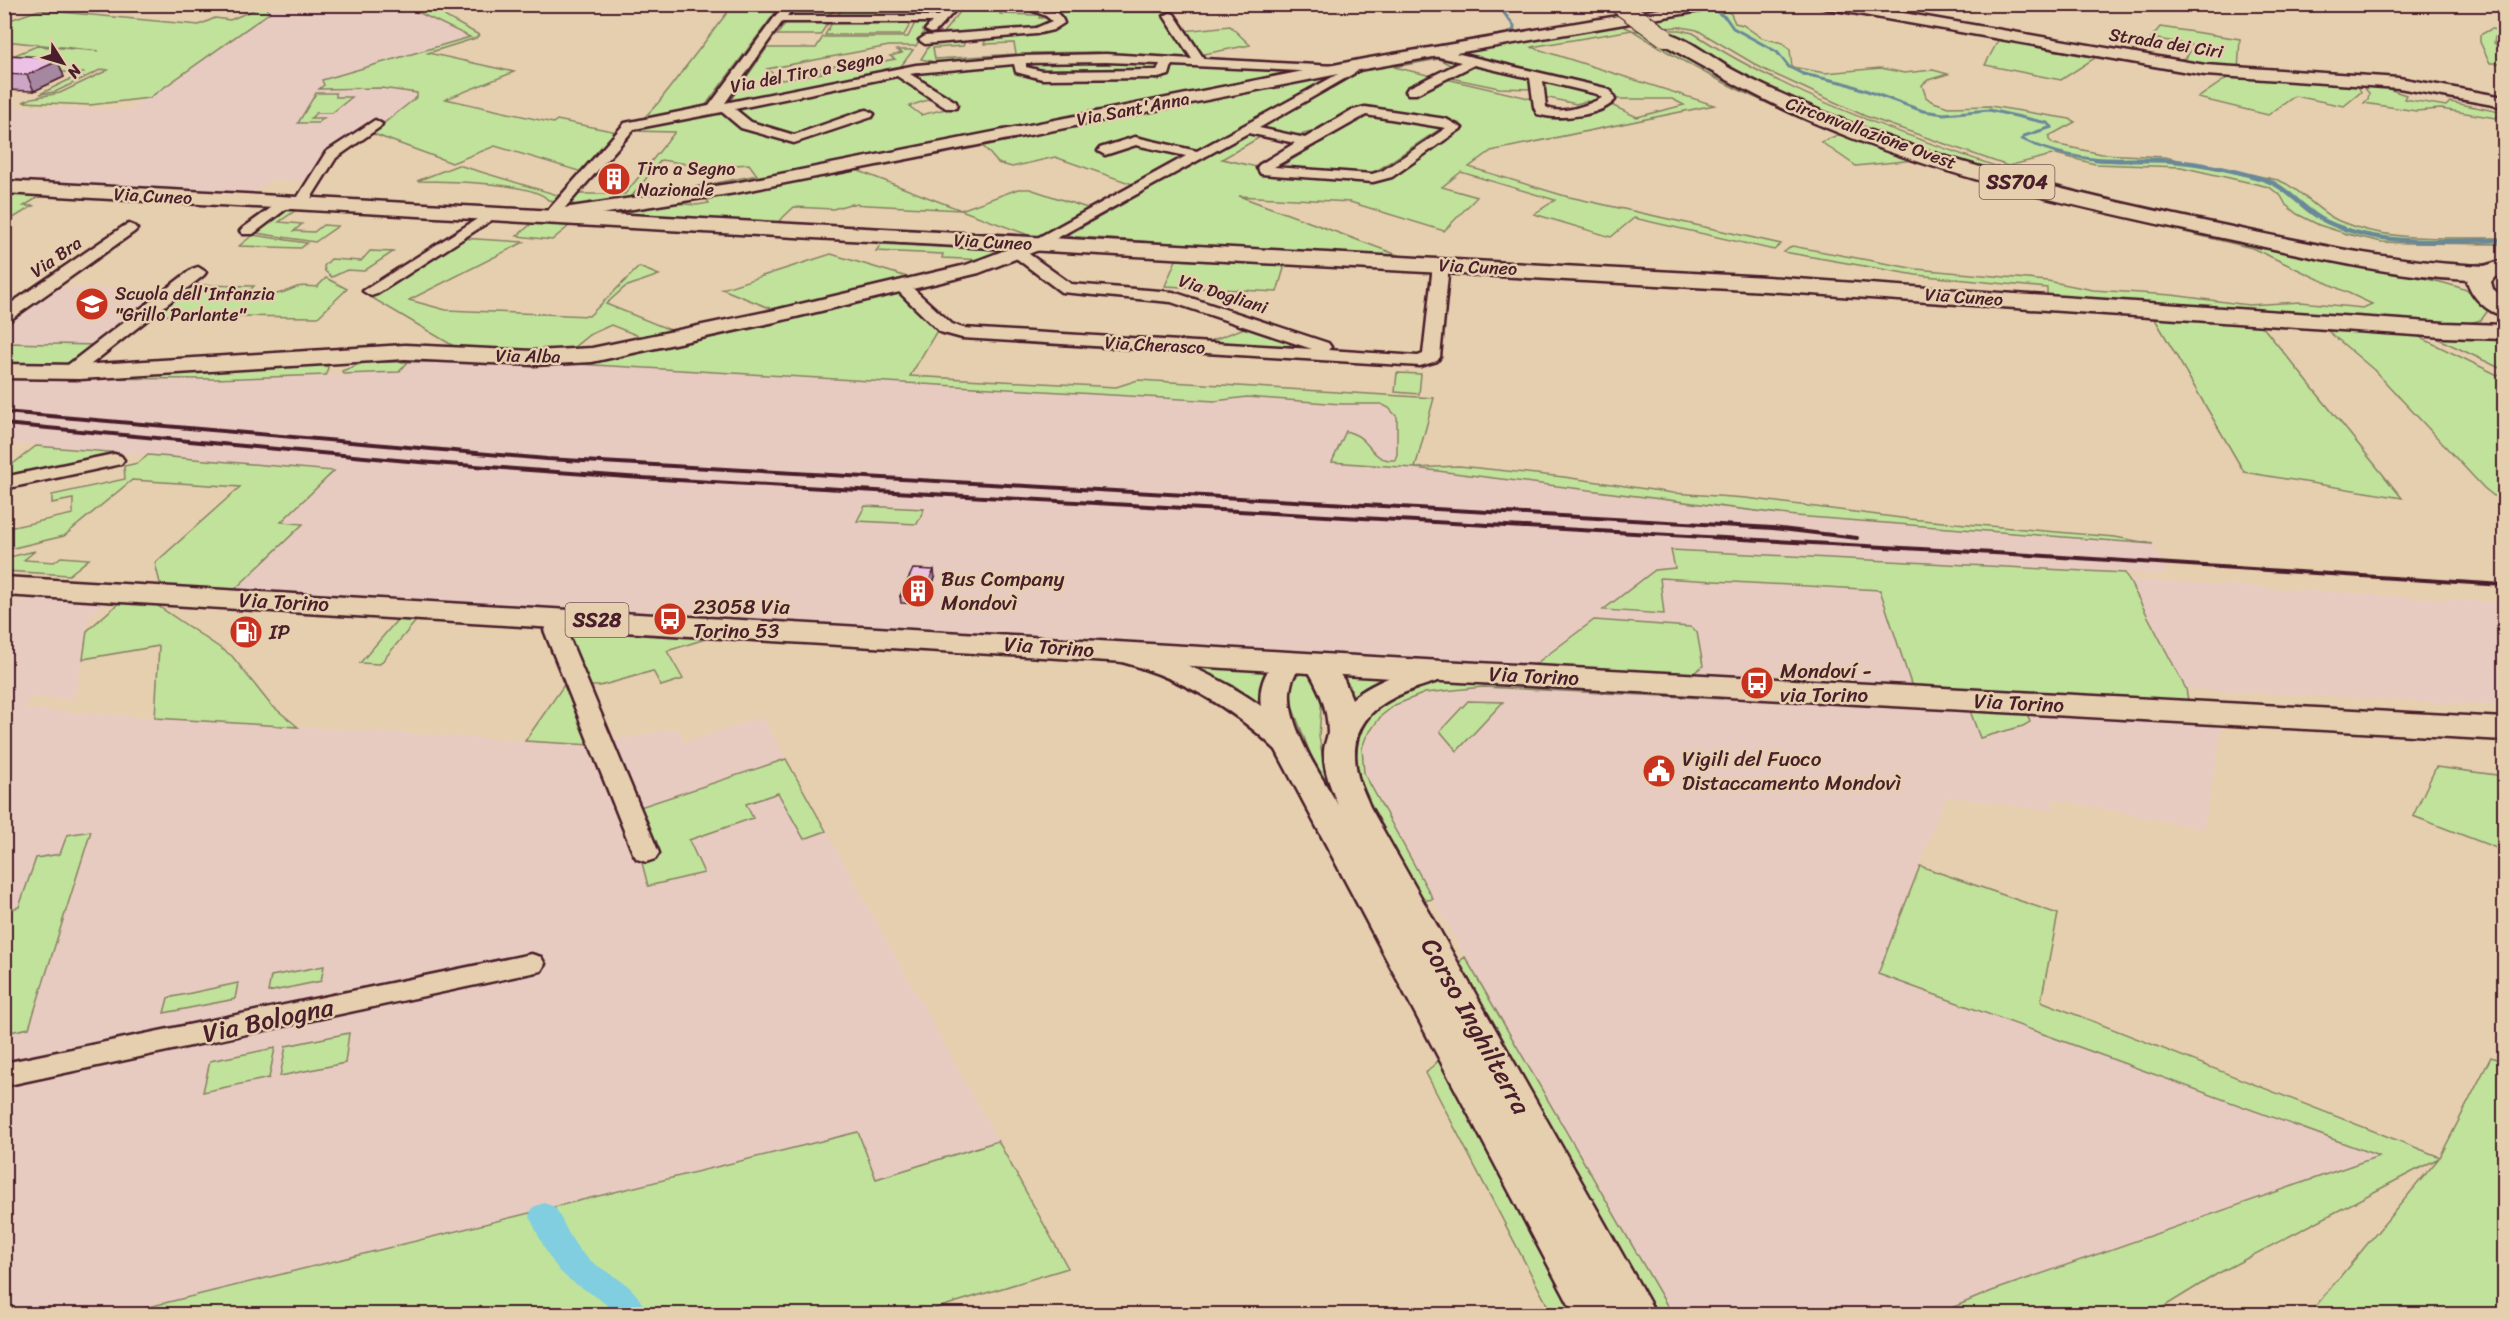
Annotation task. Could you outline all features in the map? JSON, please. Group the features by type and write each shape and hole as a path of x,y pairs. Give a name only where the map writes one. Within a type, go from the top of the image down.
{"main road":[{"name":"Circonvallazione Ovest","path":"1618,4 1664,37 1725,74 1790,105 1850,129 1964,167 2133,212 2495,289"},
{"name":"Via Cuneo","path":"4,187 550,216 1027,248 1442,265 2505,332"},
{"name":"Via Cuneo","path":"2463,331 2482,327 2493,321 2497,313 2495,289"},
{"name":"Via Torino","path":"4,586 1442,671 2505,729"}],"street":[{"path":"718,107 790,4"},
{"path":"916,60 925,40 940,19 956,4"},
{"path":"925,40 1036,31 1058,23 1053,15 1021,4"},
{"name":"Strada dei Ciri","path":"1824,4 2205,70 2399,83 2505,102"},
{"name":"Via Sant'Anna","path":"550,216 735,188 1364,64 1711,5"},
{"path":"1170,16 1199,61"},
{"path":"779,19 940,19"},
{"path":"1434,52 1601,91 1607,94 1609,100 1561,114 1544,113 1540,107 1536,76"},
{"name":"Via del Tiro a Segno","path":"550,216 627,128 644,122 899,72 916,60 1167,59 1336,70"},
{"path":"1412,91 1473,61"},
{"path":"1027,248 1364,64"},
{"name":"Via del Tiro a Segno","path":"899,72 951,105"},
{"name":"Via del Tiro a Segno","path":"718,107 746,124 794,139 867,114"},
{"path":"1246,129 1307,142 1355,114 1365,111 1446,123 1455,128 1380,177 1273,172 1264,169 1307,142"},
{"path":"248,231 294,203 332,155 375,124"},
{"path":"1105,151 1135,141 1198,155"},
{"path":"371,291 493,213"},
{"name":"Via Bra","path":"4,316 129,229"},
{"name":"Via Alba","path":"4,371 70,372 405,352 534,358 592,355 976,268 1027,248"},
{"name":"Via Dogliani","path":"1027,248 1067,289 1173,297 1352,357"},
{"name":"Via Cherasco","path":"901,286 946,328 962,333 1427,360 1431,357 1442,265"},
{"path":"70,372 198,272"},
{"path":"4,483 114,460"},
{"path":"564,618 555,630 646,853"},
{"name":"Corso Inghilterra","path":"1104,650 1165,666 1215,689 1255,714 1289,745"},
{"name":"Corso Inghilterra","path":"1596,1314 1418,952 1345,788 1338,760 1338,746 1342,732 1340,701 1336,690 1304,663 1279,674 1274,689 1277,712 1289,745 1418,952 1635,1314"},
{"path":"1342,732 1352,717 1373,696 1399,683 1442,671"},
{"name":"Via Bologna","path":"4,1075 531,964"}],"shaded area":[{"path":"266,5 403,5 471,37 322,80 324,85 320,89 381,88 417,93 417,97 384,123 337,153 319,182 273,180 252,193 5,180 4,110 24,106 128,110 183,75 268,13"},
{"name":"Scuola dell'Infanzia \"Grillo Parlante\"","path":"59,287 168,289 97,345 5,343 4,326"},
{"path":"564,361 751,367 1116,387 1138,380 1434,398 1415,468 1796,516 2153,544 2168,575 1871,560 1913,690 232,592 302,524 281,522 333,471 5,443 4,377 215,379 399,372 407,362"},
{"path":"2129,579 2504,603 2504,706 2186,689"},
{"path":"50,596 107,600 89,617 75,700 31,697 24,709 591,745 677,728 685,742 763,717 998,1141 876,1179 858,1133 120,1314 5,1314 4,607 24,599"},
{"path":"1483,687 1924,709 1922,705 2223,723 2204,829 2053,799 2053,811 1946,796 1878,973 2380,1156 1992,1291 1937,1314 1672,1314 1465,957 1364,773 1362,748 1366,737 1381,716 1395,705 1425,693"}],"green space":[{"path":"1101,4 1097,12 1170,12 1193,59 1103,56 1099,52 1032,53 1030,57 939,63 921,59 931,43 966,39 963,46 933,48 935,59 1016,54 1014,43 984,44 987,37 1040,34 1064,22 1058,14 1029,5"},
{"path":"266,5 269,13 149,98 90,105 23,102 60,93 108,70 102,69 55,92 40,94 83,73 5,69 5,59 37,46 99,51 5,41 4,22 39,10 199,25 215,18 230,20 258,8 246,6"},
{"path":"403,5 437,8 446,17 479,35 476,38 428,53 514,72 446,99 553,123 557,120 617,132 582,172 495,146 452,163 368,132 384,123 417,97 417,93 381,88 319,89 324,85 322,80 470,37"},
{"path":"733,5 781,5 705,106 644,118 658,103"},
{"path":"798,5 839,5 823,16 789,17"},
{"path":"845,5 948,5 934,17 836,17"},
{"path":"962,5 1013,5 1017,7 1000,11 1000,14 1040,15 1039,18 1049,18 1052,21 1036,29 934,35 942,34 960,12 956,10"},
{"path":"1719,6 1731,14 1735,23 1743,25 1762,38 1783,43 1790,50 1792,67 1825,73 1881,68 1904,73 1933,70 1948,74 1928,80 1922,85 1926,97 1931,101 1948,107 1990,106 2070,119 2075,122 2049,136 2049,140 2054,144 2102,154 2164,157 2278,180 2287,184 2331,217 2379,233 2420,237 2504,238 2504,244 2382,242 2347,234 2319,225 2297,214 2286,205 2281,196 2269,187 2181,167 2095,164 2056,154 2008,166 1865,116 1763,69 1697,30 1681,27 1662,28 1648,18"},
{"path":"787,21 828,23 820,35 777,35"},
{"path":"833,21 912,21 904,35 825,35"},
{"path":"916,21 930,21 916,46 889,46 767,69 782,80 822,73 817,69 852,63 857,66 895,59 890,56 902,53 897,50 913,50 899,69 729,102 767,48 816,48 823,37 908,37"},
{"path":"1618,24 1632,30 1531,47 1714,105 1491,151 1469,167 1565,196 1781,244 1774,250 1634,218 1611,237 1534,214 1555,200 1461,172 1442,187 1477,197 1444,231 1350,202 1239,196 1414,261 1223,250 1212,246 1066,236 1248,133 1262,136 1222,159 1257,167 1257,171 1271,175 1376,181 1393,177 1463,128 1461,124 1423,115 1362,110 1345,113 1306,134 1291,135 1257,129 1363,70 1442,56 1462,61 1452,66 1439,59 1394,67 1436,77 1405,93 1410,94 1442,78 1533,99 1543,115 1609,104 1637,117 1684,105 1672,99 1617,99 1615,94 1607,90 1460,56 1452,51"},
{"path":"1230,26 1250,45 1199,55 1183,31"},
{"path":"2160,27 2240,39 2238,71 2173,60 2186,58 2194,45 2151,38"},
{"path":"2491,29 2504,31 2504,35 2495,37 2494,43 2504,56 2504,63 2490,63 2480,42 2480,35"},
{"path":"1632,30 1646,32 1704,68 1771,102 1904,152 2444,283 2477,295 2485,305 2487,312 2481,320 2461,325 2047,299 2047,288 1916,275 1784,252 1792,246 1916,269 2048,281 2093,290 2172,295 2248,305 2301,302 2363,308 2372,304 2252,248 2062,203 1915,160 1856,166 1821,142 1840,134 1733,87 1683,61"},
{"path":"1666,30 1693,33 1766,75 1804,93 1881,125 2001,168 1999,169 2114,200 2289,239 2167,215 2013,177 1865,129 1772,91 1695,50"},
{"path":"2000,37 2101,54 2061,80 1985,65"},
{"path":"1164,61 1163,72 1043,74 1024,69 1023,62"},
{"path":"1170,61 1310,71 741,183 644,197 757,175 749,164 708,167 661,160 628,201 578,206 570,203 578,194 625,194 675,132 632,131 634,129 720,110 736,123 797,137 753,124 731,108 898,75 934,98 909,106 921,115 958,106 907,73 1017,62 1020,71 1162,75"},
{"path":"1473,63 1529,77 1532,89 1499,88 1446,77"},
{"path":"1338,74 1194,152 1128,143 1189,155 1135,185 1055,157 1012,167 998,163 985,148 975,143"},
{"path":"2233,74 2351,81 2358,86 2361,92 2344,106 2295,96 2268,115 2198,98"},
{"path":"1547,80 1591,90 1604,98 1596,103 1587,101 1576,104 1544,97 1542,83"},
{"path":"2358,81 2368,82 2406,95 2404,99 2446,106 2450,102 2500,112 2496,118 2441,109 2416,111 2364,103 2369,93"},
{"path":"316,93 336,93 336,97 352,97 332,113 316,113 311,118 324,118 318,123 298,123"},
{"path":"1366,115 1443,127 1372,174 1278,168"},
{"path":"458,165 561,196 556,201 548,200 540,194 525,189 507,186 417,181"},
{"path":"851,168 961,210 850,204 833,209 794,207 777,223 597,213 672,203 697,205 709,203 707,200 695,198"},
{"path":"1018,189 1030,189 1090,209 1040,236 1031,236 961,210"},
{"path":"5,194 40,196 24,206 33,206 10,220 5,220"},
{"path":"290,208 299,208 279,222 302,224 294,231 314,232 323,225 338,226 315,242 256,233"},
{"path":"536,220 574,222 552,240 517,236"},
{"path":"253,235 307,243 301,248 239,246"},
{"path":"460,238 524,242 409,300 446,310 589,316 639,267 659,275 625,287 606,304 678,333 649,340 611,325 589,335 574,347 559,353 462,351 369,296"},
{"path":"2289,239 2381,257 2351,252"},
{"path":"881,244 996,250 998,253 986,260 942,258 943,254 876,251"},
{"path":"370,251 393,252 364,271 347,270 332,277 325,271 324,266 331,259 361,261"},
{"path":"831,254 914,279 777,311 722,289"},
{"path":"2381,257 2418,263 2461,265 2483,263 2475,267 2415,264"},
{"path":"1176,260 1285,265 1277,292 1165,286"},
{"path":"326,278 347,289 318,317 153,315 191,285 254,286 251,289 253,292 270,295 299,286 317,287"},
{"path":"899,292 938,329 910,376 1116,387 1138,380 1434,398 1415,468 1459,466 1564,477 1673,493 1746,498 1909,519 2115,537 2153,544 1796,516 1414,468 1332,462 1346,431 1360,437 1380,457 1395,460 1397,417 1389,408 1381,404 1341,404 1247,397 1215,401 542,362"},
{"path":"2152,314 2258,321 2402,498 2244,472"},
{"path":"2322,326 2407,331 2504,378 2504,504 2484,488 2374,370"},
{"path":"1247,327 1293,343 1286,347 1205,343"},
{"path":"2426,333 2504,336 2504,370"},
{"path":"5,343 97,345 67,368 5,368"},
{"path":"412,357 542,362 408,362 399,372 343,374 342,371 365,362 407,362"},
{"path":"321,363 328,367 326,375 215,379 55,378"},
{"path":"1397,373 1421,374 1419,394 1395,392"},
{"path":"36,446 121,453 5,477 5,470"},
{"path":"148,455 334,471 281,522 303,524 232,592 161,587 155,563 240,487 132,480 64,536 5,550 4,529 73,514 73,499 52,503 52,495 125,479 124,466 138,463"},
{"path":"865,506 924,509 917,524 857,521"},
{"path":"1671,550 2125,573 2186,689 2189,706 1913,690 1880,590 1660,578 1664,614 1603,610 1655,570 1675,568"},
{"path":"35,551 24,560 54,562 61,557 89,559 69,575 5,571 5,558"},
{"path":"122,600 152,602 232,656 270,704 298,727 155,718 159,646 83,659 87,631"},
{"path":"397,620 416,621 380,664 360,663"},
{"path":"1594,620 1690,627 1697,632 1703,666 1688,677 1530,668"},
{"path":"579,627 718,635 667,651 683,679 661,686 653,671 600,686 585,686 564,638"},
{"path":"1191,664 1266,669 1259,688 1262,706 1236,687"},
{"path":"1304,672 1313,677 1322,696 1319,736 1324,765 1395,903 1315,766 1290,696 1293,678"},
{"path":"1341,675 1394,677 1353,699 1350,686"},
{"path":"1455,680 1721,694 1722,699 1483,687 1425,693 1395,705 1381,716 1366,737 1362,748 1364,773 1433,899 1423,901 1355,775 1354,738 1369,715 1396,695 1432,683"},
{"path":"566,682 591,745 525,741"},
{"path":"1468,701 1503,702 1457,751 1440,731"},
{"path":"1969,708 2026,711 2030,722 1980,738"},
{"path":"786,759 826,831 804,839 778,793 746,804 753,818 689,840 704,873 648,886 641,859 637,808"},
{"path":"2436,767 2504,776 2504,851 2413,816"},
{"path":"91,831 29,1028 5,1033 5,910 19,907 36,858 60,854 67,835"},
{"path":"1920,866 2058,914 2041,1001 2440,1157 2491,1057 2504,1062 2504,1314 2309,1314 2439,1158 2217,1274 2152,1314 1937,1314 1992,1291 2379,1156 1878,974"},
{"path":"1465,957 1672,1314 1656,1314 1460,968 1460,961"},
{"path":"324,966 321,981 268,992 271,976"},
{"path":"238,983 235,999 164,1013 168,998"},
{"path":"349,1033 345,1063 280,1076 286,1046"},
{"path":"275,1048 269,1078 203,1092 210,1061"},
{"path":"1443,1056 1582,1314 1552,1314 1426,1073"},
{"path":"858,1132 876,1179 998,1141 1068,1268 924,1312 924,1314 120,1314"}],"building":[{"path":"4,55 48,57 46,58 56,59 51,61 58,61 27,75 4,74"},
{"path":"913,569 934,570 921,597 900,596"}],"waterway":[{"path":"1497,4 1514,26 1514,29 1504,38"},
{"path":"1708,6 1726,18 1733,28 1777,52 1789,67 1803,74 1845,83 1923,111 1944,114 1989,110 2047,123 2052,127 2024,136 2022,139 2045,149 2069,155 2119,161"},
{"path":"2095,159 2168,161"},
{"path":"2120,161 2168,161"},
{"path":"2168,161 2209,166 2263,179 2281,188 2327,222 2369,236 2414,241 2504,240"},
{"path":"544,1216 572,1263 615,1292 627,1305 631,1314"}],"railway":[{"path":"4,412 547,459 1773,528 1857,538"},
{"path":"4,424 419,462 642,478 2030,555 2504,585"}],"place":[{"name":"Tiro a Segno Nazionale","path":"614,179"},
{"name":"Scuola dell'Infanzia \"Grillo Parlante\"","path":"92,304"},
{"name":"Bus Company Mondovì","path":"918,591"},
{"name":"23058 Via Torino 53","path":"670,619"},
{"name":"IP","path":"246,632"},
{"name":"Mondoví - via Torino","path":"1757,683"},
{"name":"Vigili del Fuoco Distaccamento Mondovì","path":"1659,771"}]}
